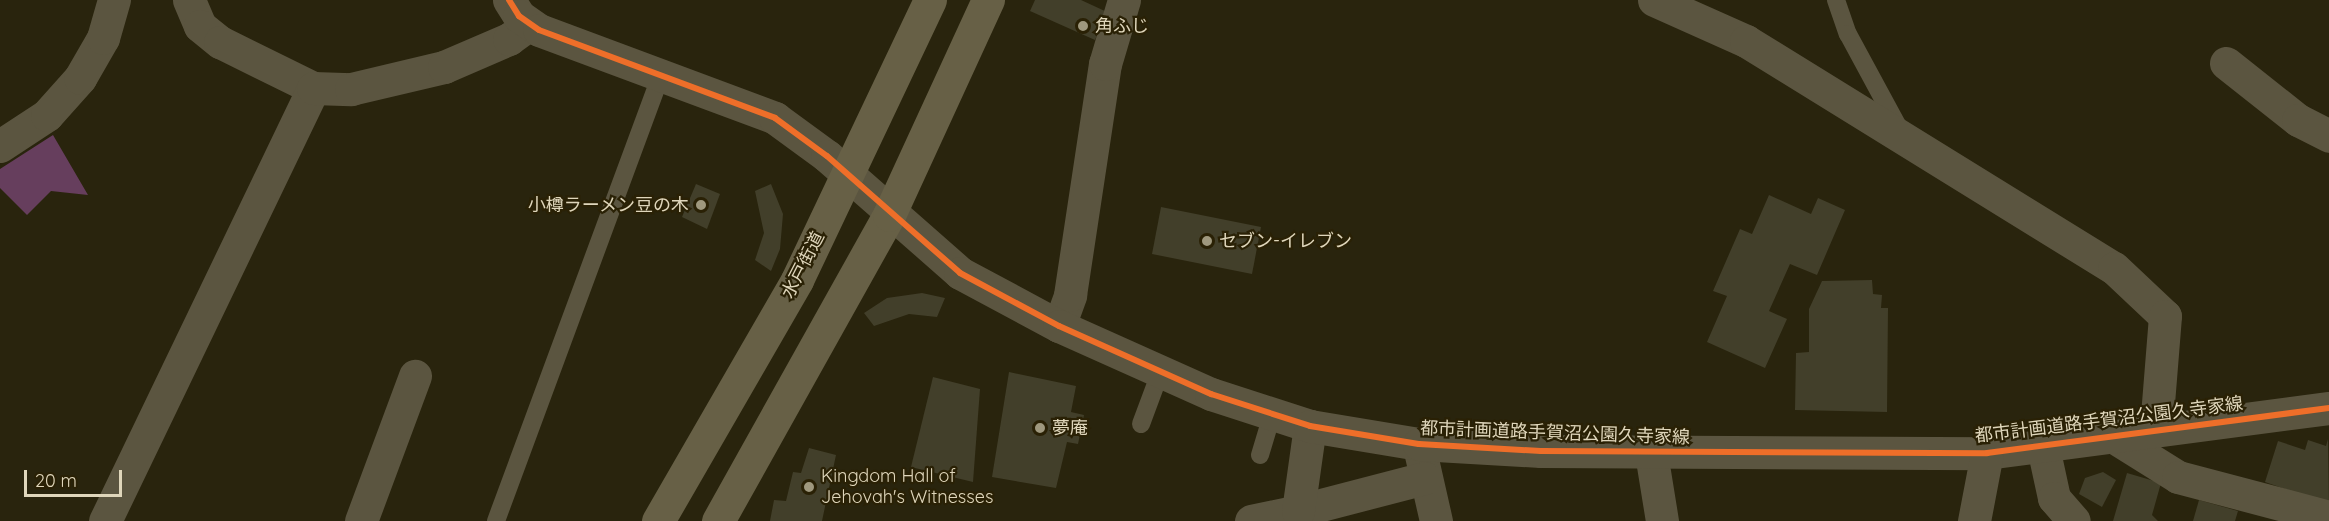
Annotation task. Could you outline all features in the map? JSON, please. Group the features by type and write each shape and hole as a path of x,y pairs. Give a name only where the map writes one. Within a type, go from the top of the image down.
{"highway":[{"name":"水戸街道","path":"658,521 797,280 930,0"},
{"path":"718,521 889,215 988,0"}],"street":[{"path":"0,146 47,115 80,78 103,38 114,0"},
{"path":"189,0 200,26 220,42 313,88 351,89 444,67 509,39 519,12"},
{"path":"1059,326 1070,295 1105,63 1125,0"},
{"path":"1654,0 1746,41 1902,133 2114,268 2165,316 2156,429"},
{"name":"都市計画道路手賀沼公園久寺家線","path":"519,12 775,118 847,175 889,215 960,273 1059,326 1160,373 1272,415 1310,426 1419,444 1650,453 1987,453 2329,408"},
{"path":"2226,63 2298,120 2329,136"},
{"path":"105,521 313,88"},
{"path":"361,521 415,376"},
{"path":"1298,511 1310,426"},
{"path":"2114,437 2178,477 2329,517"},
{"path":"1419,444 1436,521"},
{"path":"2043,447 2054,498 2074,521"},
{"path":"1650,453 1662,521"},
{"path":"1974,521 1987,453"},
{"path":"1251,521 1425,478"}],"lane":[{"path":"1836,0 1848,34 1902,133"},
{"path":"496,521 662,73"},
{"path":"1141,424 1160,373"},
{"path":"1260,455 1272,415"}],"shaded area":[{"path":"53,135 88,195 51,191 27,215 0,188 0,169"}],"building":[{"name":"角ふじ","path":"1035,0 1081,0 1107,12 1095,40 1030,11"},
{"name":"小樽ラーメン豆の木","path":"696,184 720,194 707,229 682,217"},
{"path":"771,184 783,214 780,249 771,271 755,260 764,233 755,191"},
{"path":"1769,195 1811,214 1818,198 1845,210 1817,275 1790,264 1769,311 1787,319 1765,368 1707,342 1727,296 1713,291 1740,229 1752,234"},
{"name":"セブン-イレブン","path":"1161,207 1261,227 1252,274 1152,254"},
{"path":"1872,280 1873,294 1882,295 1881,308 1888,308 1887,412 1795,410 1796,353 1809,352 1809,309 1822,281"},
{"path":"922,293 945,298 937,317 909,314 874,326 864,313 887,298"},
{"name":"夢庵","path":"1009,372 1076,386 1071,412 1084,415 1078,444 1067,442 1056,488 992,477"},
{"path":"933,377 980,389 973,482 911,467"},
{"path":"2328,439 2329,504 2265,482 2278,441 2305,450 2308,440 2326,446"},
{"name":"Kingdom Hall of Jehovah's Witnesses","path":"809,448 836,455 822,521 770,521 774,500 786,501 793,472 801,473"},
{"path":"2103,472 2116,480 2102,507 2079,494 2085,478"},
{"path":"2127,473 2161,483 2152,515 2158,521 2113,521"},
{"path":"2199,500 2238,511 2235,521 2193,521"}],"cycle path":[{"path":"509,0 519,16 539,30 775,118 827,156 960,273 1059,326 1211,394 1310,426 1419,444 1541,451 1987,453 2329,408"}],"place":[{"name":"角ふじ","path":"1083,26"},
{"name":"小樽ラーメン豆の木","path":"701,205"},
{"name":"セブン-イレブン","path":"1207,241"},
{"name":"夢庵","path":"1040,428"},
{"name":"Kingdom Hall of Jehovah's Witnesses","path":"809,487"}]}
